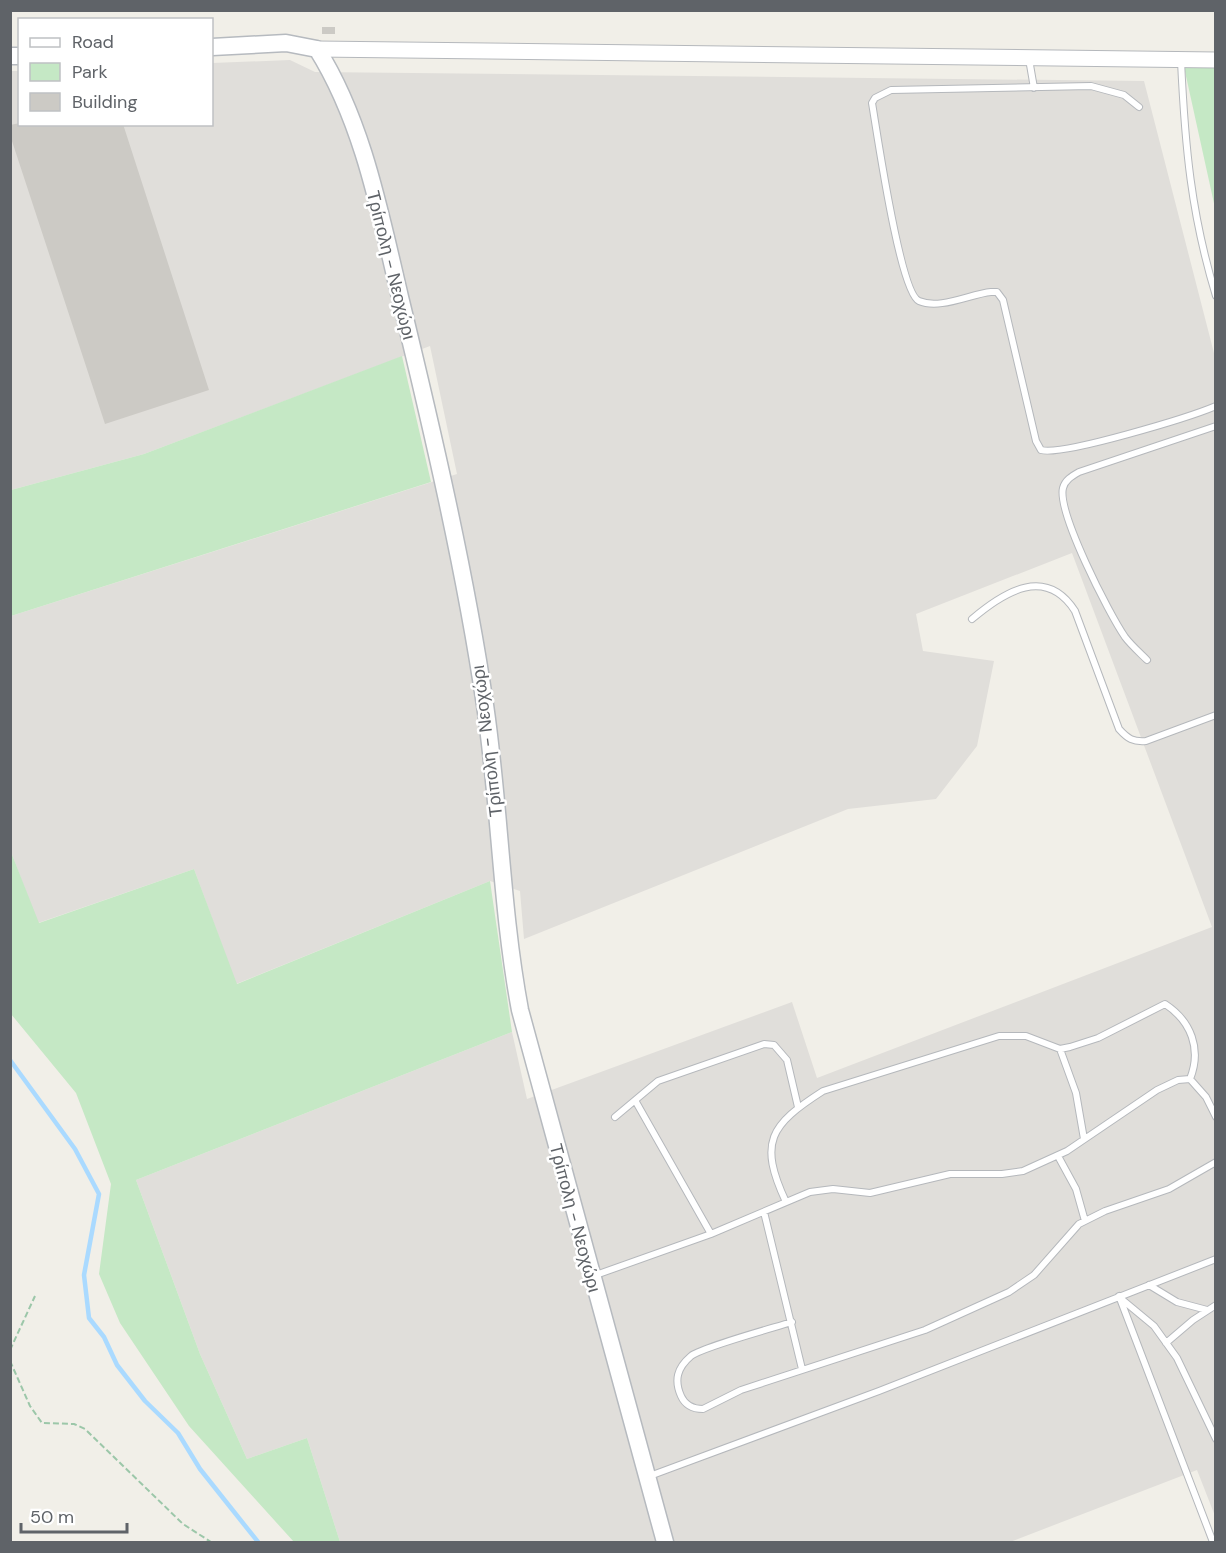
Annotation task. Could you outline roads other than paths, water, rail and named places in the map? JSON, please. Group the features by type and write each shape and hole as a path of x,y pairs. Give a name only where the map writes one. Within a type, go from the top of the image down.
{"main road":[{"path":"213,47 286,43 317,48"},
{"name":"Τρίπολη - Νεοχώρι","path":"317,48 337,81 359,142 411,341 482,687 492,758 506,926 518,1000 665,1542"}],"street":[{"path":"317,48 1215,60"}],"lane":[{"path":"1029,58 1034,88"},
{"path":"1181,60 1191,192 1199,240 1215,296"},
{"path":"1139,107 1124,94 1103,87 891,90 875,98 872,104 902,267 911,294 916,300 930,303 977,293 997,292 1008,314 1036,441 1041,450 1049,452 1086,444 1193,416 1215,406"},
{"path":"1147,660 1125,637 1089,569 1067,518 1063,487 1068,479 1079,472 1215,426"},
{"path":"972,619 990,603 1026,587 1047,586 1066,597 1075,611 1119,729 1127,738 1135,742 1146,741 1215,715"},
{"path":"786,1202 773,1168 771,1139 781,1124 798,1107 823,1091 999,1036 1026,1036 1060,1048 1098,1038 1165,1004 1181,1017 1192,1035 1195,1061 1190,1079"},
{"path":"615,1117 636,1102 658,1080 764,1044 774,1045 788,1060 798,1107"},
{"path":"1060,1048 1076,1093 1084,1139"},
{"path":"592,1276 711,1234 810,1192 822,1190 870,1193 950,1174 1002,1174 1023,1171 1058,1156 1157,1090 1178,1080 1190,1079"},
{"path":"1190,1079 1206,1097 1215,1117"},
{"path":"636,1102 711,1234"},
{"path":"1058,1156 1076,1189 1085,1221"},
{"path":"792,1322 693,1354 678,1372 676,1385 684,1401 697,1409 703,1409 741,1390 925,1330 1009,1292 1034,1275 1059,1244 1085,1221 1105,1211 1169,1190 1215,1162"},
{"path":"764,1212 802,1369"},
{"path":"647,1478 1215,1259"},
{"path":"1149,1285 1177,1302 1207,1310"},
{"path":"1119,1296 1154,1326 1177,1358 1215,1438"},
{"path":"1119,1296 1213,1542"},
{"path":"1166,1342 1215,1305"}],"waterway":[{"path":"10,1060 75,1149 99,1194 84,1275 89,1318 104,1337 117,1365 145,1401 178,1433 200,1469 258,1542"}]}
